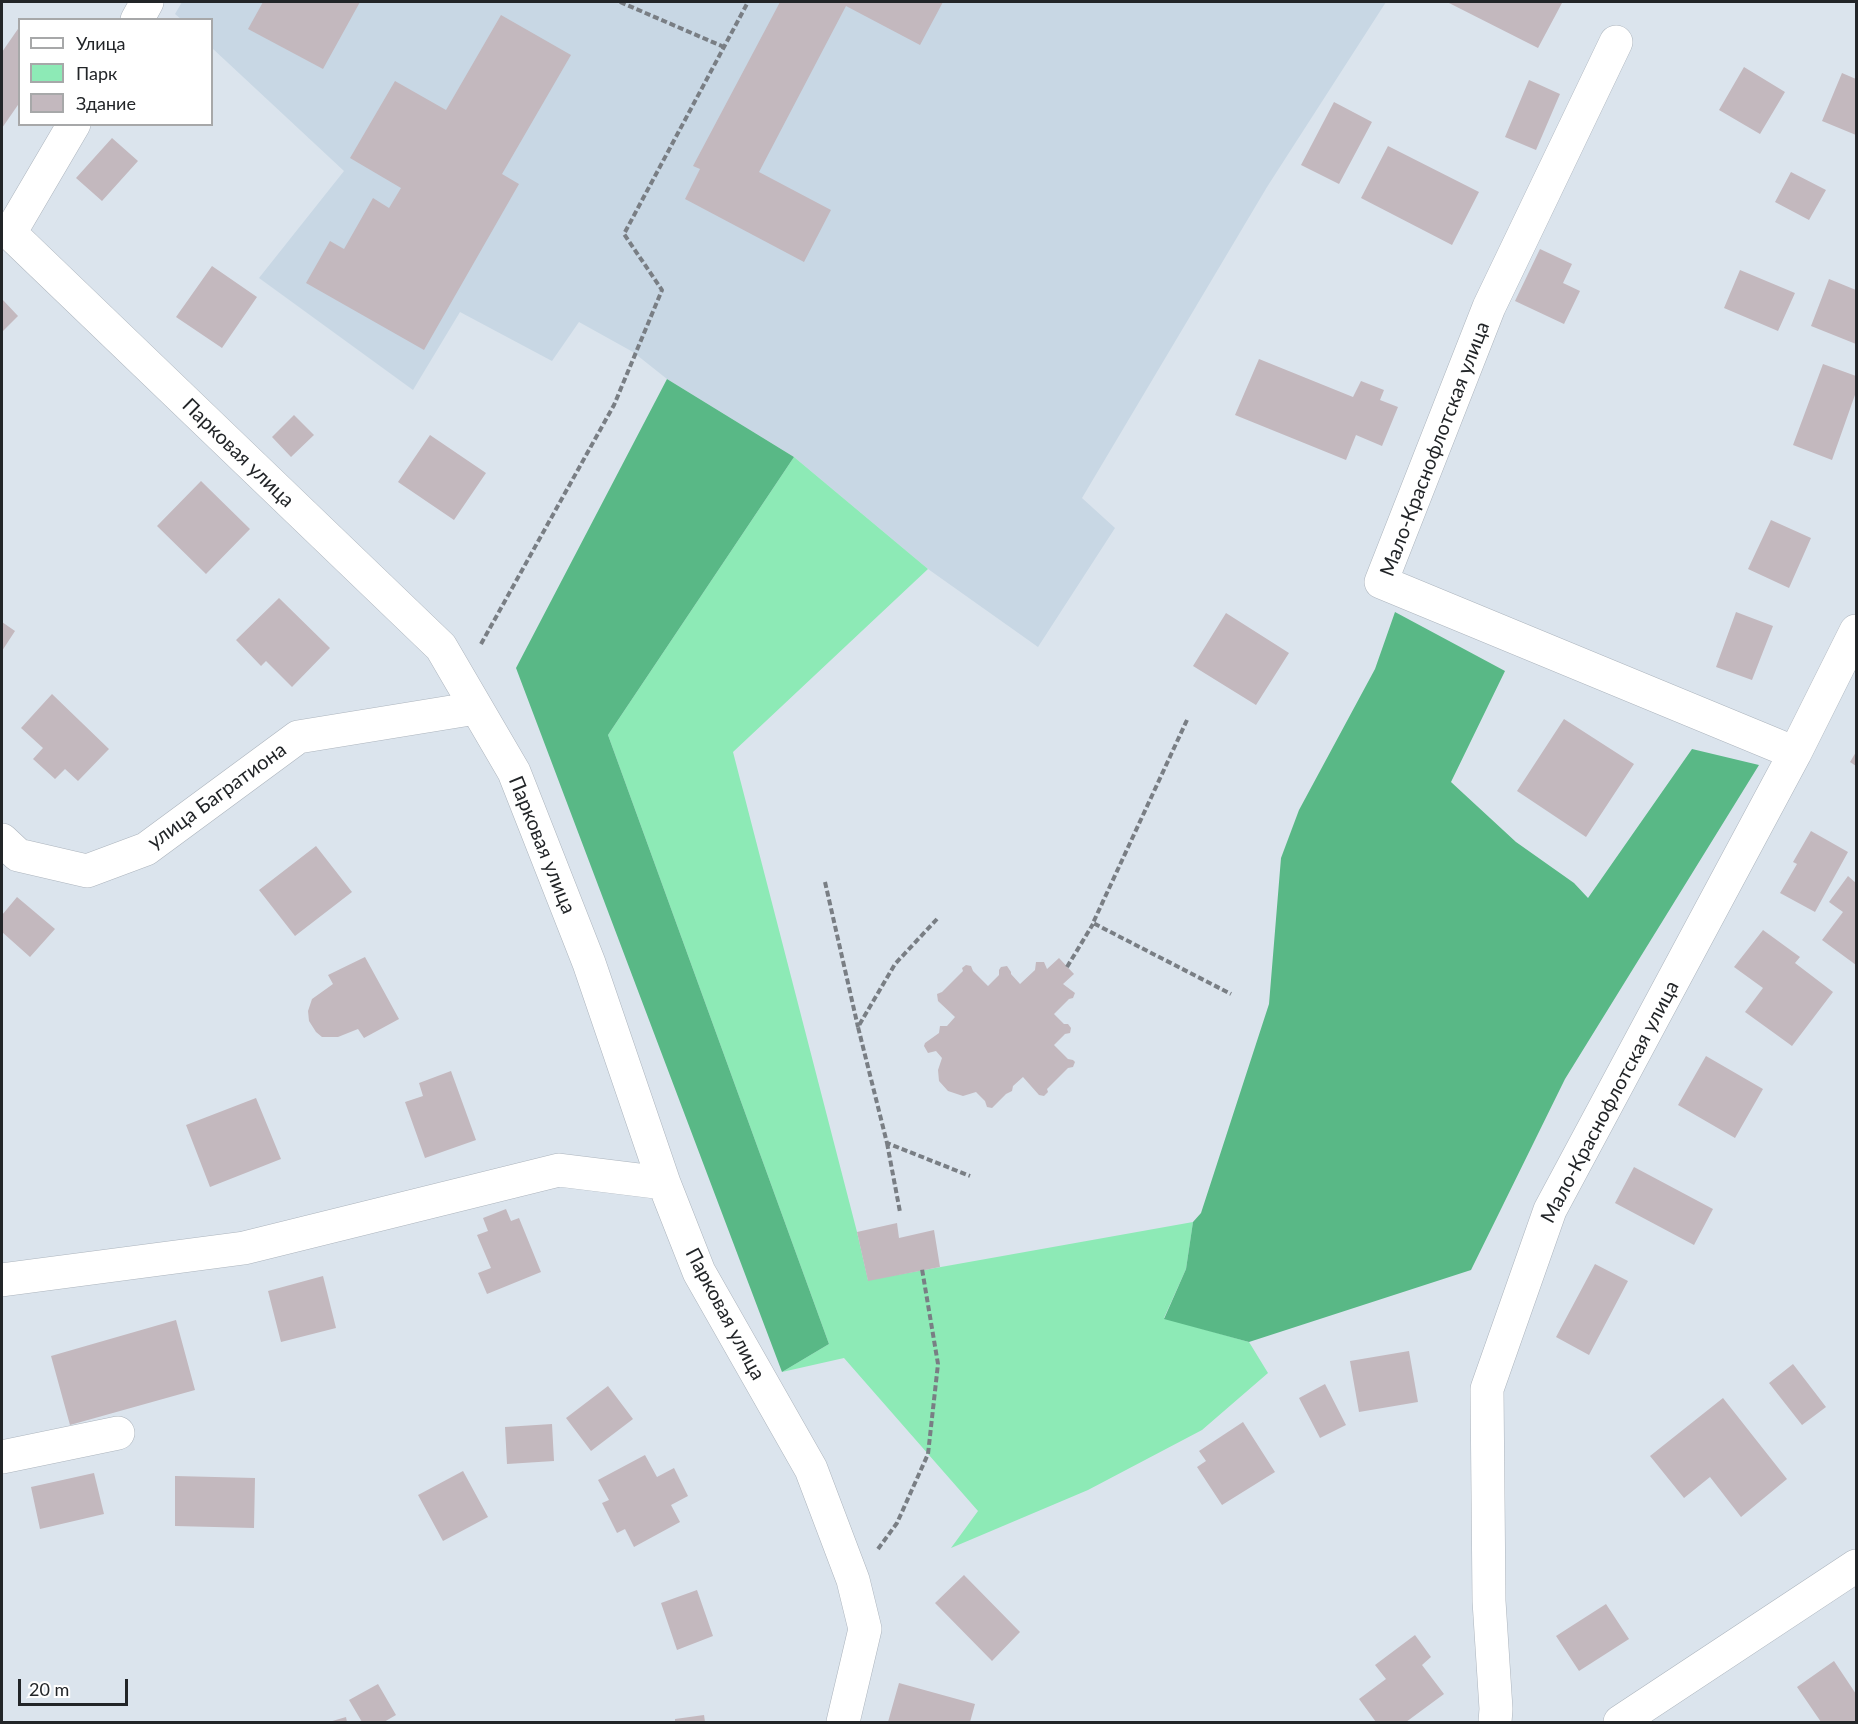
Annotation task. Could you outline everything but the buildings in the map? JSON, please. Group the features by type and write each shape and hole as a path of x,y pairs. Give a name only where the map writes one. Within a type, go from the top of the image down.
{"street":[{"path":"138,18 147,2"},
{"name":"Мало-Краснофлотская улица","path":"1616,42 1489,307 1381,582 1795,753"},
{"name":"Парковая улица","path":"73,126 6,236 441,648 514,772 588,963 664,1183 699,1272 811,1469 853,1580 866,1629 843,1722"},
{"name":"Мало-Краснофлотская улица","path":"1495,1722 1489,1601 1487,1389 1550,1210 1795,753 1857,631"},
{"name":"улица Багратиона","path":"2,840 18,855 87,871 146,849 298,737 469,695"},
{"path":"2,1280 244,1248 559,1170 664,1183"},
{"path":"2,1457 118,1433"},
{"path":"1620,1722 1857,1566"}],"path":[{"path":"620,2 724,47"},
{"path":"469,695 614,405 662,290 624,234 748,2"},
{"path":"1067,967 1094,923 1187,720"},
{"path":"825,882 887,1143 900,1212"},
{"path":"858,1027 895,964 937,918"},
{"path":"1094,923 1231,993"},
{"path":"887,1143 970,1176"},
{"path":"853,1580 897,1523 928,1454 938,1364 922,1269"}],"shaded area":[{"path":"182,2 1386,2 1267,187 1082,498 1115,528 1038,647 928,569 794,457 667,379 633,352 579,322 552,361 460,312 413,390 259,278 344,171 213,49 213,18 180,18 175,14"}],"green space":[{"path":"667,379 794,457 608,735 829,1344 782,1372 516,668"},
{"path":"794,457 928,569 733,752 868,1280 1193,1222 1186,1269 1164,1318 1249,1342 1268,1373 1202,1430 1088,1490 951,1548 978,1511 844,1358 782,1372 829,1344 608,735"},
{"path":"1395,612 1505,671 1451,782 1516,842 1574,883 1588,898 1692,749 1759,765 1565,1079 1471,1270 1249,1342 1164,1319 1186,1269 1193,1222 1201,1213 1269,1004 1281,858 1299,810 1375,669"}]}
